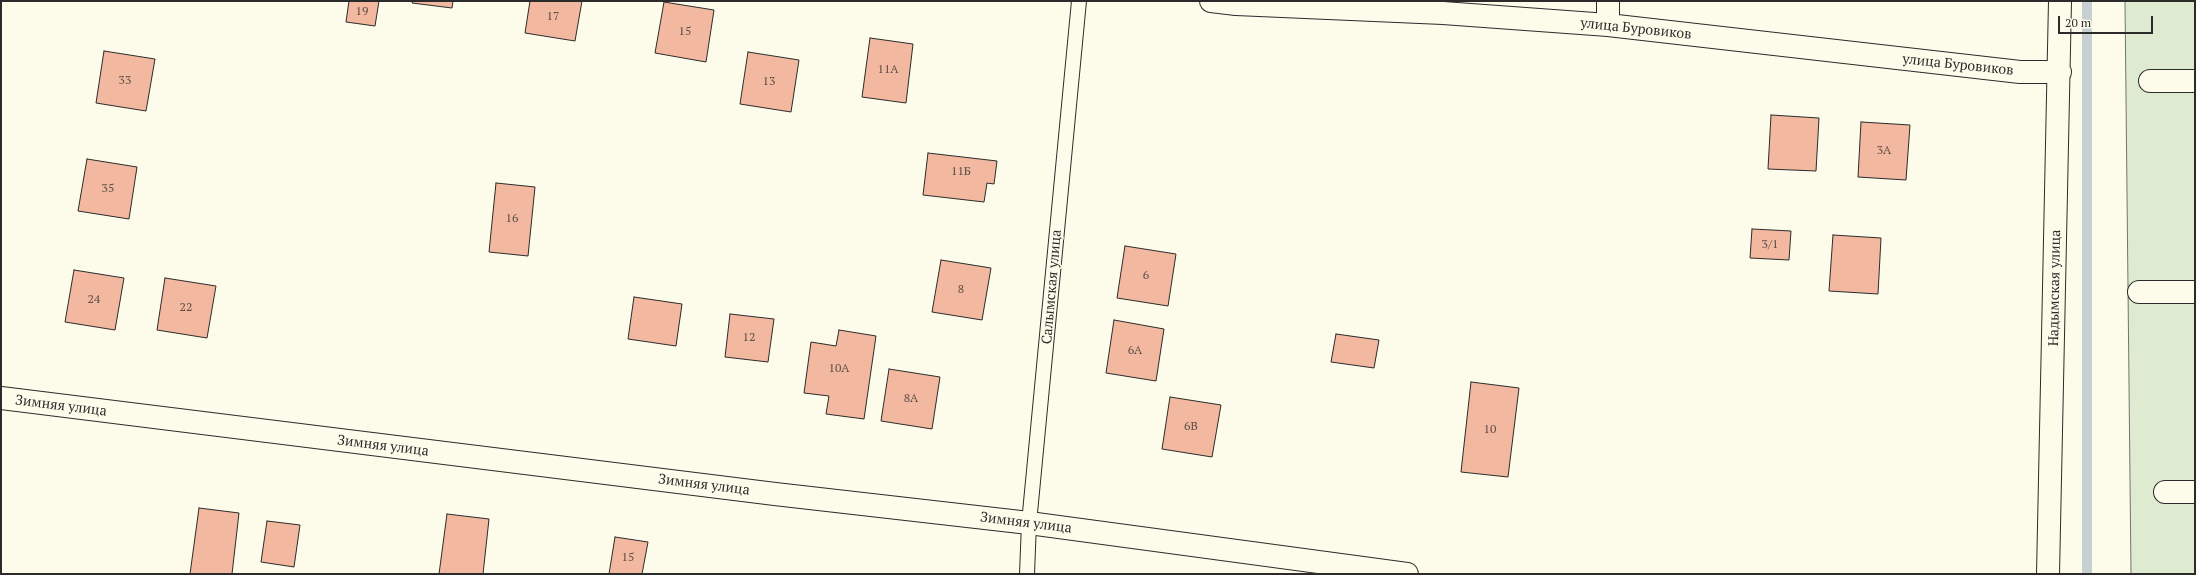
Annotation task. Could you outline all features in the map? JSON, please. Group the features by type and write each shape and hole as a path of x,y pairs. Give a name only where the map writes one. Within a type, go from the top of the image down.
{"street":[{"name":"улица Буровиков","path":"1212,1 1236,4 1443,13 1608,25 2020,72 2060,72"},
{"path":"1608,1 1608,25"},
{"name":"Надымская улица","path":"2048,574 2060,72 2060,1"},
{"path":"2150,81 2195,81"},
{"path":"2139,292 2195,292"},
{"name":"Зимняя улица","path":"1,398 759,492 1029,523 1407,574"},
{"path":"2165,492 2195,492"}],"lane":[{"name":"Салымская улица","path":"1027,574 1029,523 1079,1"}],"green space":[{"path":"2125,1 2195,1 2195,574 2131,574"}],"building":[{"path":"349,1 379,1 375,26 346,22"},
{"path":"413,1 453,1 452,8 412,3"},
{"path":"530,1 582,1 575,41 525,33"},
{"path":"664,2 714,10 706,62 655,53"},
{"path":"870,38 913,44 906,103 862,97"},
{"path":"104,51 155,59 146,111 96,103"},
{"path":"748,52 799,60 791,112 740,104"},
{"path":"1771,115 1819,118 1816,171 1768,169"},
{"path":"1861,122 1910,125 1906,180 1858,177"},
{"path":"928,153 997,161 994,184 987,183 984,202 923,195"},
{"path":"87,159 137,167 129,219 78,211"},
{"path":"496,183 535,187 528,256 489,252"},
{"path":"1752,229 1791,231 1789,260 1750,258"},
{"path":"1833,235 1881,238 1878,294 1829,291"},
{"path":"1125,246 1176,254 1168,306 1117,298"},
{"path":"941,260 991,268 982,320 932,312"},
{"path":"74,270 124,278 115,330 65,322"},
{"path":"165,278 216,286 207,338 157,330"},
{"path":"634,297 682,304 676,346 628,339"},
{"path":"730,314 774,319 768,362 725,357"},
{"path":"1114,320 1164,329 1156,381 1106,373"},
{"path":"839,330 876,336 864,419 826,414 829,396 804,393 811,342 836,346"},
{"path":"1336,334 1379,340 1374,368 1331,362"},
{"path":"889,369 940,377 932,429 881,421"},
{"path":"1471,382 1519,388 1508,477 1461,472"},
{"path":"1170,397 1221,405 1212,457 1162,449"},
{"path":"199,508 239,513 232,574 190,574"},
{"path":"447,514 489,519 483,574 439,574"},
{"path":"267,521 300,525 294,567 261,562"},
{"path":"615,537 648,542 642,574 609,574"}],"waterway":[{"path":"2087,1 2087,574"}]}
